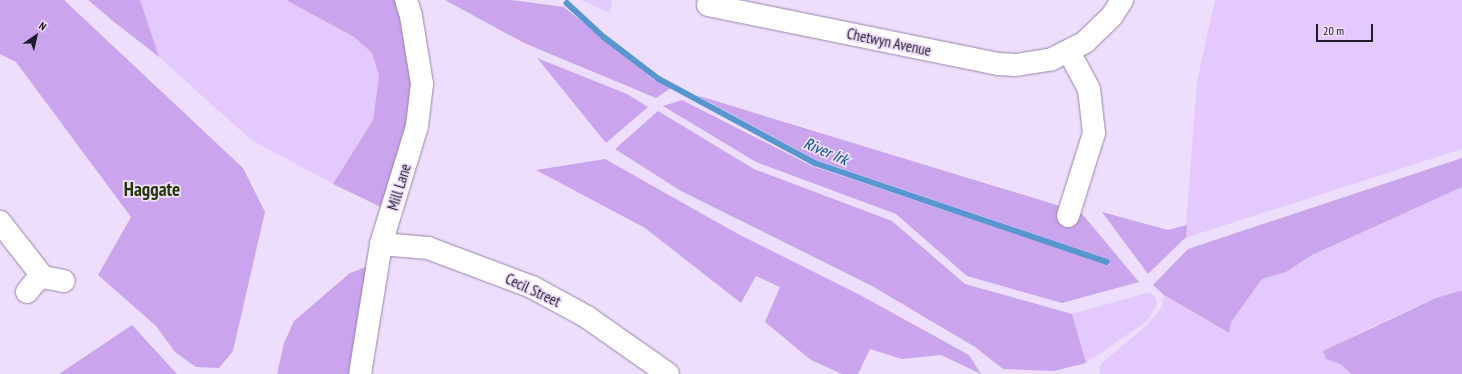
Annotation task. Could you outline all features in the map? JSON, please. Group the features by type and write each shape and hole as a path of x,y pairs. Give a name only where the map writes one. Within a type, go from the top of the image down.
{"street":[{"name":"Mill Lane","path":"360,374 381,244 417,126 422,84 411,16 406,0"},
{"name":"Chetwyn Avenue","path":"708,4 998,64 1034,64 1069,52 1100,30 1122,0"},
{"path":"1068,216 1094,133 1089,89 1069,52"},
{"path":"0,222 53,279 35,282 27,292"},
{"name":"Cecil Street","path":"381,244 428,248 532,287 587,317 668,374"}],"shaded area":[{"path":"0,0 64,0 243,168 265,212 233,351 219,368 196,367 175,352 156,326 98,275 131,217 16,62 0,54"},
{"path":"88,0 140,0 159,57 113,21"},
{"path":"140,0 286,0 354,37 372,53 379,76 373,120 333,184 250,139 159,57"},
{"path":"286,0 400,0 417,79 385,209 333,184 373,120 379,76 372,53 354,37"},
{"path":"445,0 511,0 564,7 654,80 671,88 656,98 524,43"},
{"path":"581,0 612,0 610,13"},
{"path":"1215,0 1462,0 1462,149 1185,238 1197,81"},
{"path":"537,58 627,94 648,107 606,143"},
{"path":"696,95 1073,210 1083,215 1139,282 1062,303 967,276 896,214 756,162 663,106 682,100 812,166 1110,265 1108,259 816,160"},
{"path":"658,111 754,169 892,221 965,284 1072,314 1086,363 1054,371 1003,369 975,347 872,286 681,191 615,149"},
{"path":"1462,158 1462,187 1312,255 1286,272 1262,279 1231,322 1229,333 1164,295 1153,285 1188,249"},
{"path":"605,159 738,234 860,295 969,355 981,374 941,355 902,359 870,349 858,374 842,374 811,360 765,322 780,287 756,276 741,303 645,228 536,170"},
{"path":"1462,187 1462,291 1436,298 1358,333 1326,359 1342,365 1351,374 1100,374 1099,368 1101,364 1147,325 1162,307 1164,295 1228,333 1231,322 1262,279 1286,272 1312,255"},
{"path":"1102,212 1168,230 1187,225 1186,237 1148,274"},
{"path":"374,264 356,374 277,374 284,343 294,321 350,273"},
{"path":"1462,291 1462,374 1351,374 1342,365 1326,359 1323,351 1436,298"},
{"path":"1150,292 1155,296 1157,304 1147,321 1086,363 1072,314"},
{"path":"132,325 177,374 59,374"}],"waterway":[{"name":"River Irk","path":"567,3 604,37 659,79 815,163 1107,262"}],"district":[{"name":"Haggate","path":"152,190"}]}
